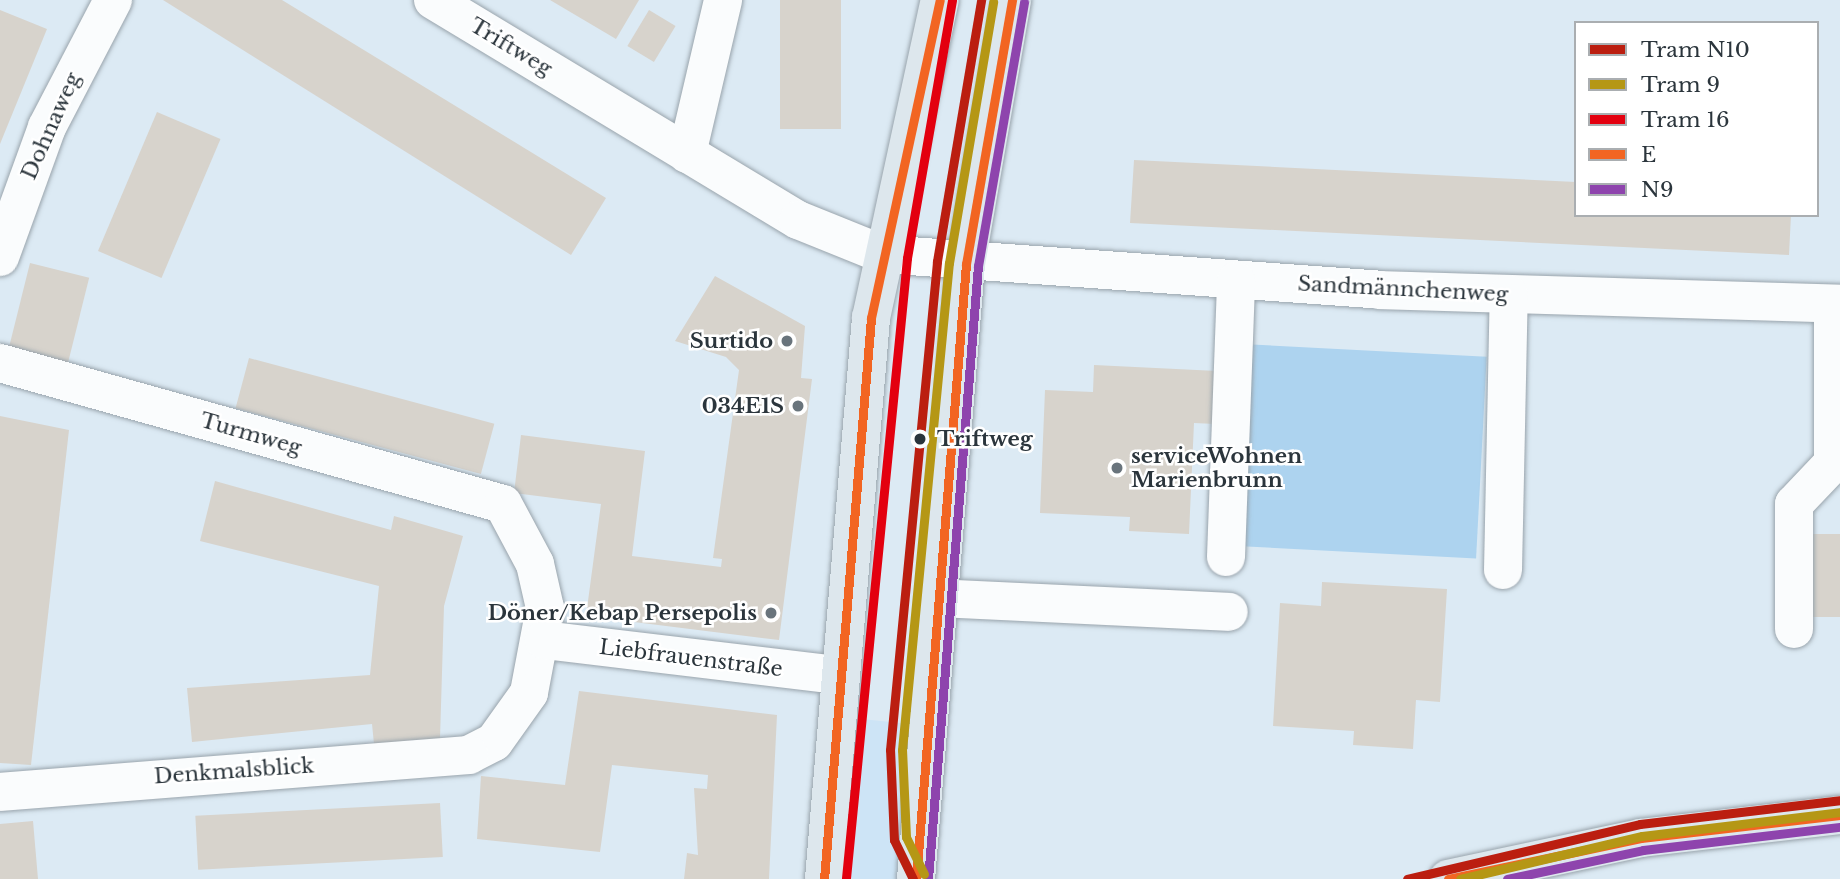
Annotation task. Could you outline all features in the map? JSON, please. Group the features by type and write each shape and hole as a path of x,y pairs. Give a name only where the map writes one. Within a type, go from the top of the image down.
{"main road":[{"path":"824,879 838,675 882,254 940,0"},
{"path":"916,879 966,264 1012,0"},
{"path":"1448,879 1641,838 1840,815"}],"street":[{"name":"Dohnaweg","path":"0,257 47,127 113,0"},
{"name":"Triftweg","path":"433,0 798,220 882,254 966,264"},
{"path":"687,153 723,0"},
{"name":"Sandmännchenweg","path":"966,264 1509,294 1837,304"},
{"path":"1226,556 1236,281"},
{"path":"1503,570 1509,294"},
{"path":"1794,629 1794,504 1833,463 1837,304"},
{"name":"Turmweg","path":"0,363 503,503 535,564 545,608 544,640"},
{"path":"937,597 1229,612"},
{"name":"Liebfrauenstraße","path":"544,640 838,675"},
{"name":"Denkmalsblick","path":"0,792 469,755 494,742 517,715 544,640"}],"shaded area":[{"path":"1243,344 1487,357 1476,558 1232,546"},
{"path":"852,718 917,725 900,879 835,878"}],"building":[{"path":"163,0 282,0 606,198 571,255"},
{"path":"550,0 639,0 616,39"},
{"path":"780,0 841,0 841,129 780,129"},
{"path":"0,10 47,29 0,144"},
{"path":"649,10 676,26 654,62 627,46"},
{"path":"157,112 221,139 162,278 98,251"},
{"path":"1134,160 1574,182 1574,217 1791,217 1789,255 1130,223"},
{"path":"30,263 89,278 66,371 7,356"},
{"path":"715,276 805,326 801,378 812,379 779,640 586,616 601,504 514,493 521,435 645,451 632,556 721,567 722,559 713,558 739,370 726,357 675,341"},
{"path":"249,358 494,424 481,474 236,408"},
{"name":"serviceWohnen Marienbrunn","path":"1094,365 1217,371 1215,424 1194,423 1189,534 1129,531 1130,517 1040,513 1045,390 1093,392"},
{"path":"0,416 69,430 31,765 0,763"},
{"path":"215,481 391,530 394,516 463,536 444,606 440,739 374,744 372,724 192,742 187,688 370,675 379,586 200,541"},
{"path":"1804,534 1840,534 1840,617 1804,617"},
{"path":"1322,582 1447,589 1440,702 1416,700 1413,749 1353,745 1354,731 1273,726 1280,603 1321,606"},
{"path":"579,691 777,715 769,879 684,879 687,853 698,855 694,788 707,789 708,775 612,765 600,852 477,839 481,776 565,785"},
{"path":"440,803 443,857 198,870 195,816"},
{"path":"33,821 38,879 0,879 0,824"}],"tram line":[{"name":"16","path":"846,878 907,258 952,0"},
{"name":"N10","path":"913,879 894,840 890,750 937,261 981,0"},
{"name":"9","path":"924,874 906,837 902,750 949,263 993,2"},
{"name":"N10","path":"1407,879 1640,824 1840,800"},
{"name":"9","path":"1460,879 1642,836 1840,812"}],"transit line":[{"name":"E","path":"824,879 871,318 940,0"},
{"name":"E","path":"916,879 966,264 1012,0"},
{"name":"N9","path":"928,879 978,266 1024,2"},
{"name":"E","path":"1448,879 1641,838 1840,815"},
{"name":"N9","path":"1507,879 1643,850 1840,827"}],"place":[{"name":"Surtido","path":"787,341"},
{"name":"034E1S","path":"798,406"},
{"name":"Triftweg","path":"920,439"},
{"name":"serviceWohnen Marienbrunn","path":"1117,468"},
{"name":"Döner/Kebap Persepolis","path":"771,613"}]}
